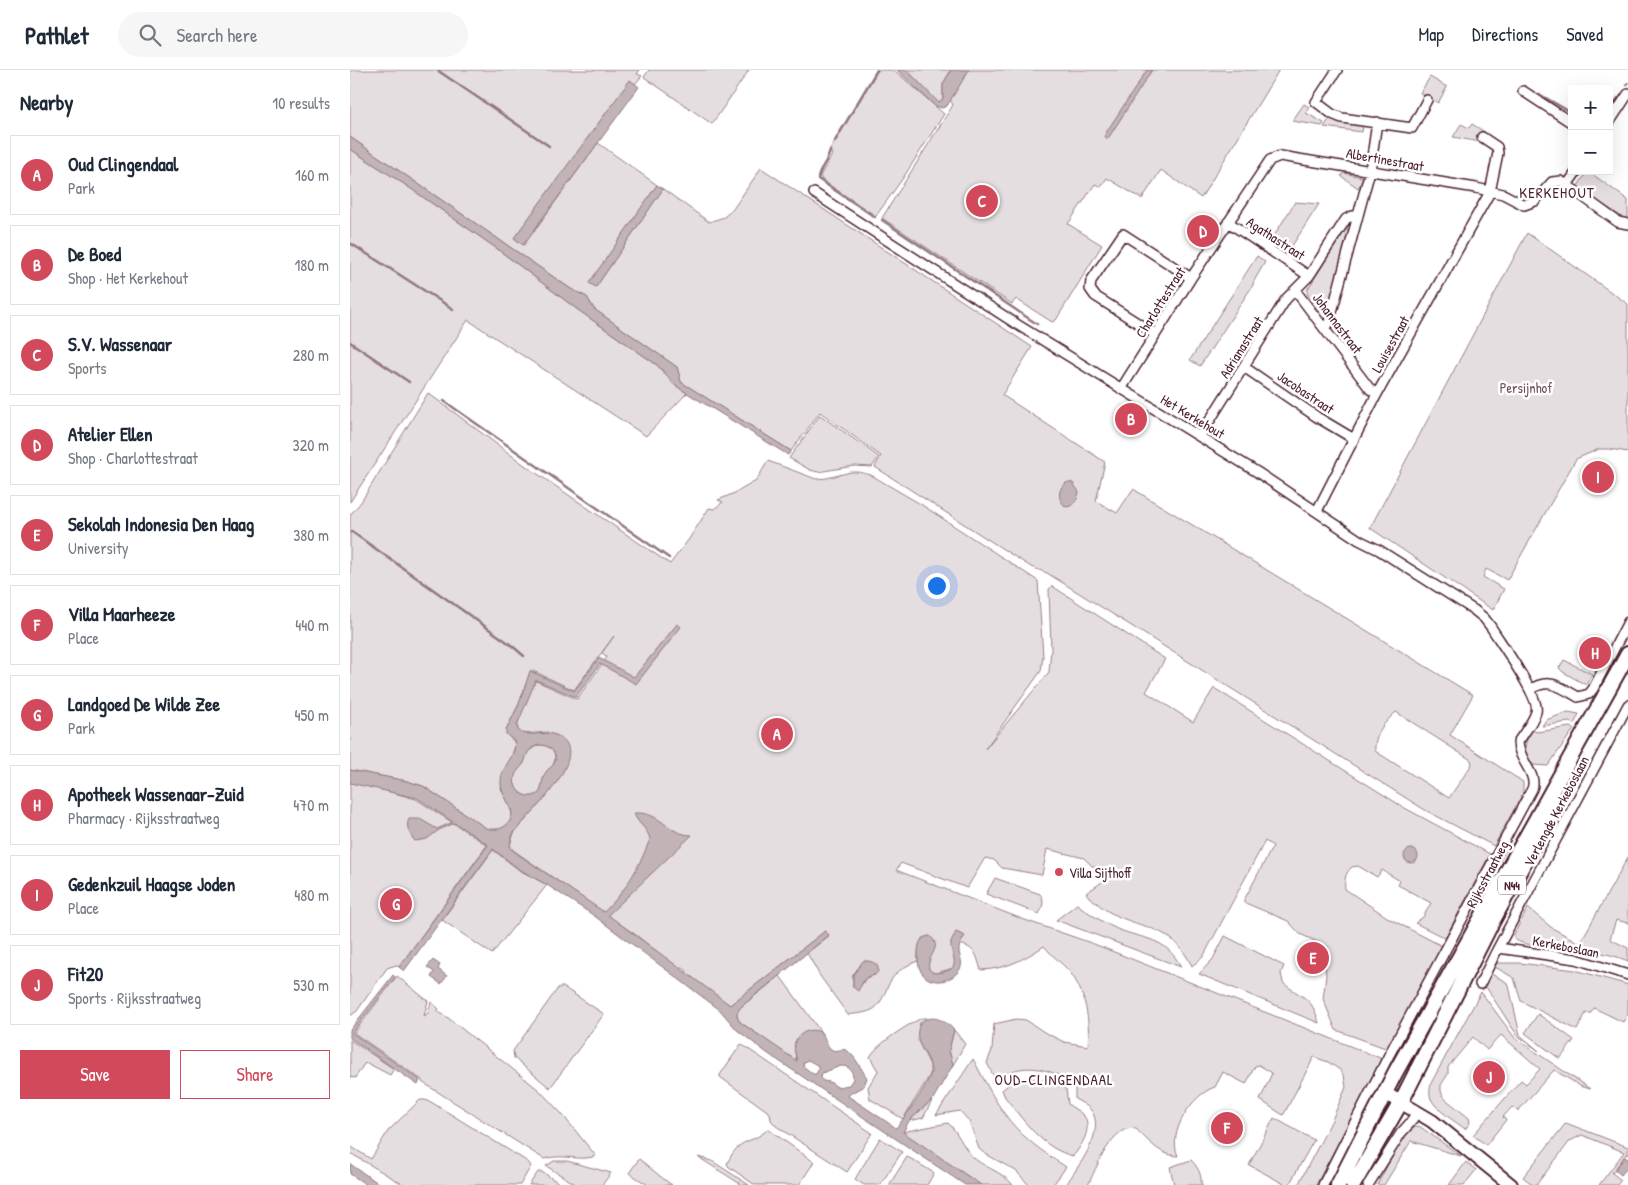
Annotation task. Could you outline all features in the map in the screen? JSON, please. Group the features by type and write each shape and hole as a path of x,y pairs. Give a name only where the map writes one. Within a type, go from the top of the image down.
{"main road":[{"name":"Rijksstraatweg","path":"1338,1185 1385,1093 1481,916 1628,654"},
{"name":"Rijksstraatweg","path":"1353,1185 1401,1102 1491,924 1628,672"}],"street":[{"path":"1337,70 1316,102 1332,114 1342,118 1412,128 1427,100"},
{"path":"1523,91 1568,120"},
{"path":"1613,117 1628,94"},
{"path":"1324,327 1329,323 1370,170 1377,122"},
{"name":"Louisestraat","path":"1316,511 1377,394 1490,192 1498,153 1497,147 1482,137"},
{"name":"Albertinestraat","path":"1275,157 1280,156 1370,170 1503,194 1524,205 1535,202 1552,182 1561,181 1567,185"},
{"name":"Charlottestraat","path":"1121,389 1228,222 1270,160 1275,157"},
{"path":"1574,175 1567,185 1618,222 1628,224"},
{"name":"Het Kerkehout","path":"814,193 1018,325 1200,436 1359,540 1379,550 1484,618 1530,690"},
{"name":"Adrianastraat","path":"1200,436 1286,299 1309,276 1346,219 1358,216"},
{"name":"Agathastraat","path":"1228,222 1309,276"},
{"path":"1155,334 1095,296 1090,289 1091,281 1123,234 1191,278"},
{"name":"Johannastraat","path":"1295,290 1370,389 1377,394"},
{"name":"Jacobastraat","path":"1244,367 1317,418 1354,438"},
{"path":"1530,690 1539,684 1552,683 1578,697 1588,694 1593,689 1628,622"},
{"name":"Rijksstraatweg","path":"1323,1185 1389,1056 1532,789 1533,778 1521,758 1518,746 1518,742 1536,713 1536,702 1530,690"},
{"name":"Verlengde Kerkeboslaan","path":"1480,984 1628,704"},
{"name":"Kerkeboslaan","path":"1498,948 1576,959 1628,975"},
{"path":"1385,1093 1432,1121 1511,1185"},
{"path":"1368,1185 1401,1132 1417,1112"}],"green space":[{"path":"352,70 640,70 637,74 642,76 635,84 630,81 514,238 524,245 598,143 657,185 590,283 596,287 663,189 709,222 724,217 733,209 761,168 1032,347 1002,395 1105,462 1096,501 1117,513 1133,489 1473,695 1450,735 1523,782 1523,793 1494,846 1425,810 1047,573 1031,567 875,467 881,456 820,412 791,451 681,382 677,367 594,309 587,297 571,289 350,137 350,72","holes":["1396,712 1471,760 1472,764 1449,798 1375,751 1376,739 1384,725"]},
{"path":"649,70 749,70 712,124 644,77"},
{"path":"878,70 894,70 944,114 876,216 822,180 820,176 832,155 830,150"},
{"path":"903,70 951,70 943,84 943,98 941,101 937,102 909,72"},
{"path":"960,70 1279,70 1201,198 1161,170 1142,199 1107,178 1101,187 1095,184 1068,224 1102,245 1056,320 1052,322 1016,299 1012,304 882,218 953,105 946,92"},
{"path":"1430,77 1447,87 1438,103 1420,93"},
{"path":"1304,104 1309,107 1306,113 1324,123 1322,126 1292,121"},
{"path":"1330,118 1337,122 1363,126 1362,132 1324,127"},
{"path":"1461,124 1469,128 1472,124 1485,132 1480,142 1453,137"},
{"path":"350,149 496,248 578,310 657,365 673,384 687,393 646,436 468,320 350,502"},
{"path":"1344,173 1362,177 1363,180 1358,188 1341,176"},
{"path":"1585,175 1594,175 1628,200 1628,220 1625,219 1577,187"},
{"path":"1295,202 1319,204 1288,252 1270,242"},
{"path":"1346,229 1352,233 1329,309 1322,312 1312,303 1307,290"},
{"name":"Persijnhof","path":"1527,233 1628,304 1628,452 1599,449 1576,459 1507,580 1486,569 1483,577 1504,589 1493,610 1370,528"},
{"path":"1257,256 1265,262 1253,285 1200,366 1190,360"},
{"path":"428,393 526,466 670,564 709,508 714,509 723,502 718,500 756,481 768,461 816,479 851,472 871,475 922,505 1038,581 1043,656 1041,671 985,749 1049,672 1051,650 1049,589 1052,586 1165,659 1146,692 1193,722 1214,688 1403,807 1490,854 1445,938 1415,923 1423,917 1431,903 1398,885 1400,881 1382,870 1377,877 1358,866 1352,867 1346,874 1345,889 1390,919 1442,946 1388,1049 1336,1030 1323,999 1326,975 1324,957 1328,947 1300,934 1288,921 1243,902 1273,846 1265,841 1203,957 1192,966 1184,952 1166,936 1157,930 1111,913 1089,897 1086,893 1108,878 1104,869 1092,866 1084,858 1047,849 1042,875 1002,868 994,860 985,858 967,888 901,863 896,870 1022,919 1094,944 1380,1058 1381,1062 1316,1185 1298,1185 1332,1120 1346,1087 1344,1076 1340,1070 1328,1062 1314,1057 1283,1115 1260,1100 1272,1073 1259,1065 1255,1066 1246,1084 1223,1072 1215,1087 1206,1091 1198,1098 1184,1116 1176,1136 1175,1147 1178,1156 1160,1150 1136,1129 1128,1129 1113,1139 1106,1148 1088,1185 1066,1185 1089,1149 1095,1128 1095,1119 1091,1110 1075,1099 1075,1083 1045,1070 1025,1068 1006,1074 996,1081 987,1063 992,1050 994,1024 1016,1019 1026,1020 1064,1042 1088,1046 1087,1016 1083,997 1069,971 1044,946 1014,963 998,968 981,970 975,953 960,944 964,936 951,942 955,963 953,968 936,973 931,972 927,965 930,936 922,938 918,952 918,961 908,965 896,974 877,1006 869,1011 848,1015 820,976 807,953 829,936 825,931 730,1005 685,974 687,971 681,967 679,969 636,935 513,850 510,845 514,833 545,798 562,774 548,732 524,734 518,731 519,720 527,698 536,681 577,699 607,657 602,653 614,636 574,690 531,670 519,704 506,730 509,737 514,741 515,746 501,788 512,813 509,822 503,827 499,829 486,828 423,786 350,770 350,515 361,502","holes":["863,962 875,975 866,978 860,987 853,987 853,975"]},
{"path":"820,415 879,457 872,467 854,466 818,472 810,470 789,458"},
{"path":"1564,660 1592,674 1586,685 1559,668"},
{"path":"1568,712 1579,714 1574,724 1569,722 1542,726 1546,720"},
{"path":"1570,727 1574,729 1548,766 1533,765 1529,761 1525,748 1532,730 1537,732"},
{"path":"538,745 549,747 555,755 555,759 553,766 546,774 540,792 536,795 526,796 518,791 514,777 515,773 524,763 526,753"},
{"path":"350,781 416,799 487,845 399,967 396,965 387,968 357,1011 350,1016"},
{"path":"493,850 519,870 547,885 492,954 442,920"},
{"path":"1628,857 1628,923 1616,920 1610,939 1628,948 1628,961 1601,953 1529,945 1514,939 1514,934 1528,908 1552,928 1580,943"},
{"path":"995,878 1040,894 1043,904 1039,914 986,894"},
{"path":"1077,904 1106,924 1161,944 1175,957 1181,967 1056,920"},
{"path":"1225,936 1284,966 1281,973 1283,983 1310,1002 1319,1023 1199,974 1213,959"},
{"path":"1496,963 1520,963 1575,970 1628,985 1628,1014 1623,1022 1594,1008 1591,1013 1586,1013 1577,1030 1521,1001 1514,978 1495,967"},
{"path":"1489,973 1505,981 1509,986 1520,1035 1539,1051 1517,1035 1484,984"},
{"path":"397,976 428,1001 424,1016 428,1013 431,1002 439,1009 437,1011 539,1090 561,1113 596,1156 590,1158 551,1157 544,1159 422,1082 422,1080 354,1033"},
{"path":"780,976 823,1035 819,1031 795,1042 797,1062 740,1022 737,1015 742,1006"},
{"path":"560,987 563,987 604,1014 550,1088 514,1058 513,1051"},
{"path":"1481,992 1515,1038 1590,1089 1582,1087 1554,1070 1518,1111 1512,1107 1503,1117 1506,1120 1486,1145 1473,1135 1521,1080 1526,1084 1540,1069 1501,1035 1487,1050 1473,1037 1448,1067 1448,1074 1441,1085 1443,1097 1469,1118 1470,1123 1465,1129 1442,1112 1434,1103 1430,1095 1431,1083"},
{"path":"1538,1014 1574,1040 1560,1059 1525,1033"},
{"path":"922,1018 927,1018 923,1021 918,1041 930,1065 930,1075 903,1119 870,1099 868,1087 878,1071 870,1057 886,1040"},
{"path":"954,1030 965,1044 953,1065 949,1050"},
{"path":"350,1040 394,1069 390,1075 367,1063 364,1064 355,1078 350,1077"},
{"path":"741,1044 872,1133 847,1172 776,1126 771,1120 770,1113 720,1077"},
{"path":"973,1059 993,1096 1010,1121 1046,1154 1066,1167 1053,1185 1029,1185 1016,1171 984,1153 979,1149 969,1121 960,1111 936,1115"},
{"path":"1025,1078 1039,1079 1066,1089 1068,1104 1084,1116 1087,1132 1073,1156 1052,1147 1034,1133 1005,1097 1002,1090 1012,1082"},
{"path":"933,1099 923,1118 909,1121"},
{"path":"420,1100 431,1102 528,1162 531,1166 520,1185 404,1185 350,1153 350,1146 371,1159 388,1131"},
{"path":"1274,1118 1314,1140 1289,1185 1249,1165"},
{"path":"948,1123 975,1159 1003,1176 1013,1185 981,1185 902,1132"},
{"path":"1566,1123 1628,1147 1628,1155 1626,1154 1612,1173 1621,1180 1617,1185 1599,1185 1624,1152 1582,1135 1570,1141 1536,1185 1533,1185 1523,1177"},
{"path":"1419,1126 1461,1156 1411,1141 1384,1185 1377,1185 1406,1131"},
{"path":"768,1129 814,1162 799,1185 755,1185 727,1164 736,1149"},
{"path":"880,1138 902,1152 880,1185 864,1185 855,1179"},
{"path":"698,1157 712,1161 749,1185 742,1185"},
{"path":"907,1157 934,1173 927,1185 889,1185"},
{"path":"639,1159 672,1185 648,1185 629,1173"},
{"path":"1191,1160 1199,1170 1203,1185 1174,1185 1170,1167"},
{"path":"554,1161 567,1161 611,1173 602,1185 577,1185 546,1166"},
{"path":"1466,1162 1476,1170 1464,1185 1449,1185"},
{"path":"538,1172 542,1172 562,1185 529,1185"}],"shaded area":[{"path":"897,70 907,70 938,102 943,98 943,84 951,70 969,70 947,106 942,108 935,106"},
{"path":"1147,70 1152,70 1107,139 1105,136 1107,131"},
{"path":"630,80 639,87 523,245 514,238"},
{"path":"350,137 571,289 587,297 594,309 677,367 681,382 791,451 788,455 679,388 657,365 578,310 496,248 350,149"},
{"path":"657,185 663,189 596,287 589,283"},
{"path":"1068,482 1073,483 1079,492 1072,506 1066,507 1059,494 1063,485"},
{"path":"677,624 681,627 636,684 600,664 576,697 536,680 517,725 518,730 526,734 546,733 556,735 567,743 569,755 556,784 514,832 510,848 604,912 619,896 631,878 642,859 650,839 647,831 637,820 634,813 651,815 676,831 692,835 608,915 730,1005 825,931 829,935 742,1006 737,1013 738,1020 797,1061 794,1050 795,1042 802,1033 810,1030 821,1033 829,1047 833,1050 846,1050 849,1052 867,1078 864,1086 848,1096 896,1128 911,1109 930,1076 931,1071 928,1058 919,1043 918,1031 920,1023 929,1018 934,1018 947,1023 954,1030 949,1050 953,1065 933,1099 909,1121 903,1132 981,1185 965,1185 767,1053 737,1030 720,1010 593,915 519,869 493,849 404,971 399,967 488,845 455,823 439,830 427,839 415,841 409,831 409,819 420,819 437,829 453,822 417,798 350,783 350,770 423,786 486,828 499,829 509,822 512,813 501,786 504,770 515,746 514,741 506,734 506,730 519,704 530,671 574,691 599,658 634,677","holes":["538,745 549,747 554,752 555,759 545,774 540,792 536,795 526,796 518,791 514,781 515,776 524,763 527,754","808,1060 817,1065 819,1069 816,1074 813,1074 803,1066 804,1062","844,1066 851,1071 853,1079 849,1085 837,1087 830,1082 823,1081 821,1078 822,1073"]},
{"path":"1408,849 1414,849 1418,856 1414,863 1408,863 1404,859 1404,853"},
{"path":"956,932 965,936 959,948 960,969 955,975 943,981 929,979 920,969 918,952 920,941 930,936 934,940 935,948 930,960 929,969 937,973 943,972 949,970 954,964 951,943"},
{"path":"433,960 440,965 438,969 447,976 441,984 431,977 434,972 427,967"},
{"path":"863,961 876,964 878,971 875,975 869,976 863,981 858,991 853,987 853,975"},
{"path":"393,975 395,977 352,1033 420,1080 418,1085 350,1038 350,1030"},
{"path":"1625,1157 1628,1159 1628,1167 1621,1175 1615,1170"},
{"path":"350,1164 381,1185 367,1185 350,1174"}],"waterway":[{"path":"437,70 549,146"},
{"path":"835,141 877,70"},
{"path":"1539,94 1568,111"},
{"path":"1613,105 1618,98"},
{"path":"830,151 818,179 875,217"},
{"path":"882,220 1037,324"},
{"path":"350,243 453,309"},
{"path":"350,342 409,382"},
{"path":"444,401 669,558"},
{"path":"352,532 510,644 524,656"}],"place":[{"name":"S.V. Wassenaar","path":"982,201"},
{"name":"Atelier Ellen","path":"1203,231"},
{"name":"De Boed","path":"1131,419"},
{"name":"Gedenkzuil Haagse Joden","path":"1598,477"},
{"name":"Apotheek Wassenaar-Zuid","path":"1595,653"},
{"name":"Oud Clingendaal","path":"777,734"},
{"name":"Villa Sijthoff","path":"1059,872"},
{"name":"Landgoed De Wilde Zee","path":"396,904"},
{"name":"Sekolah Indonesia Den Haag","path":"1313,958"},
{"name":"Fit20","path":"1489,1077"},
{"name":"Villa Maarheeze","path":"1227,1128"}],"district":[{"name":"KERKEHOUT","path":"1557,192"},
{"name":"OUD-CLINGENDAAL","path":"1054,1079"}]}
